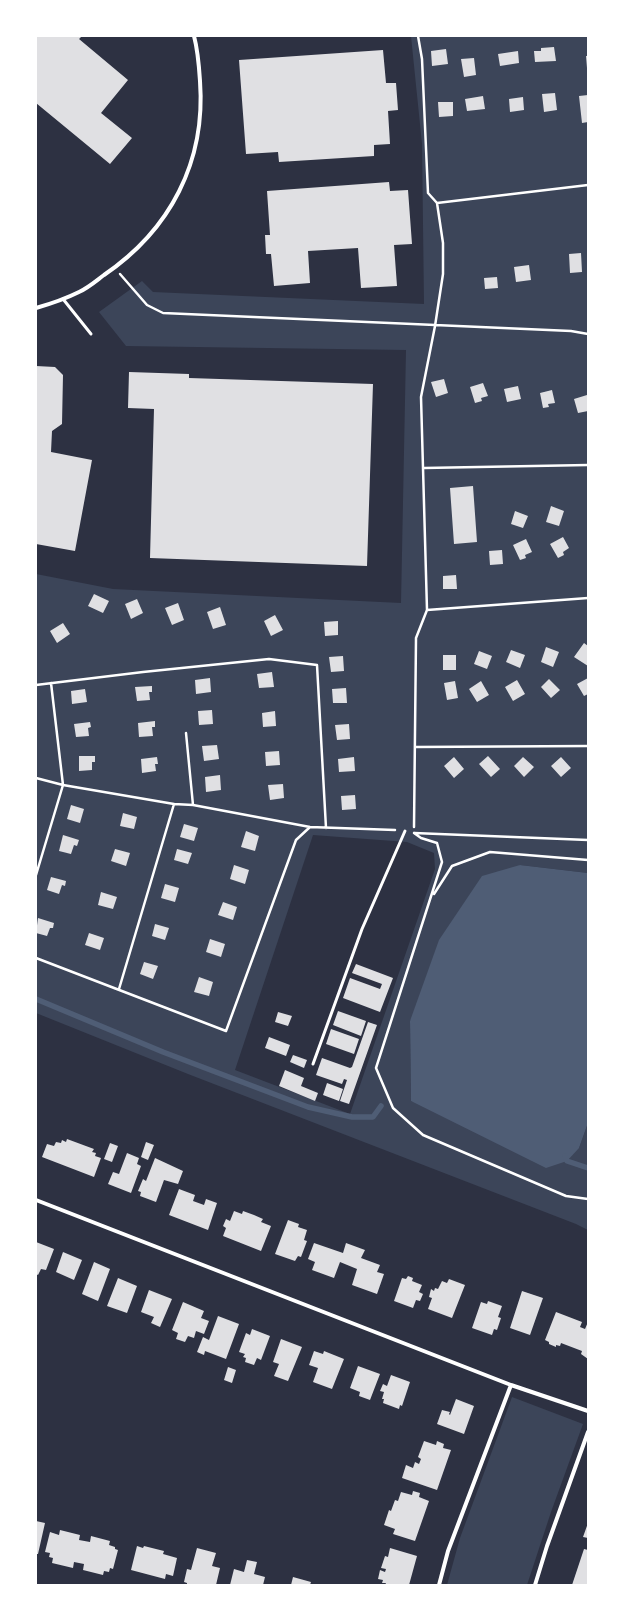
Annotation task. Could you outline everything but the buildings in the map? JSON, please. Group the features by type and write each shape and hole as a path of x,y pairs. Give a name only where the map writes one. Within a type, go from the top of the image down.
{"street":[{"path":"36,308 80,292 114,268 145,241 163,221 178,196 200,130 202,102 198,51 194,36"},
{"path":"36,1200 511,1385 588,1411"},
{"path":"439,1585 448,1551 511,1385"},
{"path":"535,1585 547,1546 588,1432"}],"lane":[{"path":"63,299 91,334"},
{"path":"314,1064 362,929 405,831"}],"path":[{"path":"414,833 416,638 427,610 421,397 435,326 443,266 443,243 437,203 428,193 422,60 418,36"},
{"path":"437,203 588,185"},
{"path":"114,268 147,305 162,313 588,334"},
{"path":"424,468 588,466"},
{"path":"427,610 588,598"},
{"path":"36,685 269,659 317,665 326,828"},
{"path":"36,875 63,785 51,683"},
{"path":"186,733 193,805"},
{"path":"414,747 588,746"},
{"path":"36,778 63,785 174,804 193,805 310,827 588,840"},
{"path":"119,989 174,804"},
{"path":"36,958 226,1031 296,840 310,827"},
{"path":"414,833 421,838 436,843 442,862 432,898 376,1068 393,1108 423,1135 566,1196 588,1198"},
{"path":"432,898 452,866 490,852 588,860"}],"shaded area":[{"path":"411,36 588,36 588,873 520,865 410,1021 411,1101 579,1148 588,1123 588,1230 36,1013 36,574 113,589 401,603 406,350 126,346 99,312 142,281 153,292 424,304 422,144","holes":["313,835 407,842 434,853 435,869 350,1114 235,1070"]},
{"path":"520,865 588,873 588,1123 579,1148 567,1161 546,1168 411,1101 410,1021 439,940 482,876"},
{"path":"512,1397 583,1424 551,1512 527,1585 447,1585 460,1538"}],"waterway":[{"path":"36,999 163,1052 308,1107 352,1117 373,1117 381,1106"},
{"path":"565,1156 567,1161 588,1168"}]}
